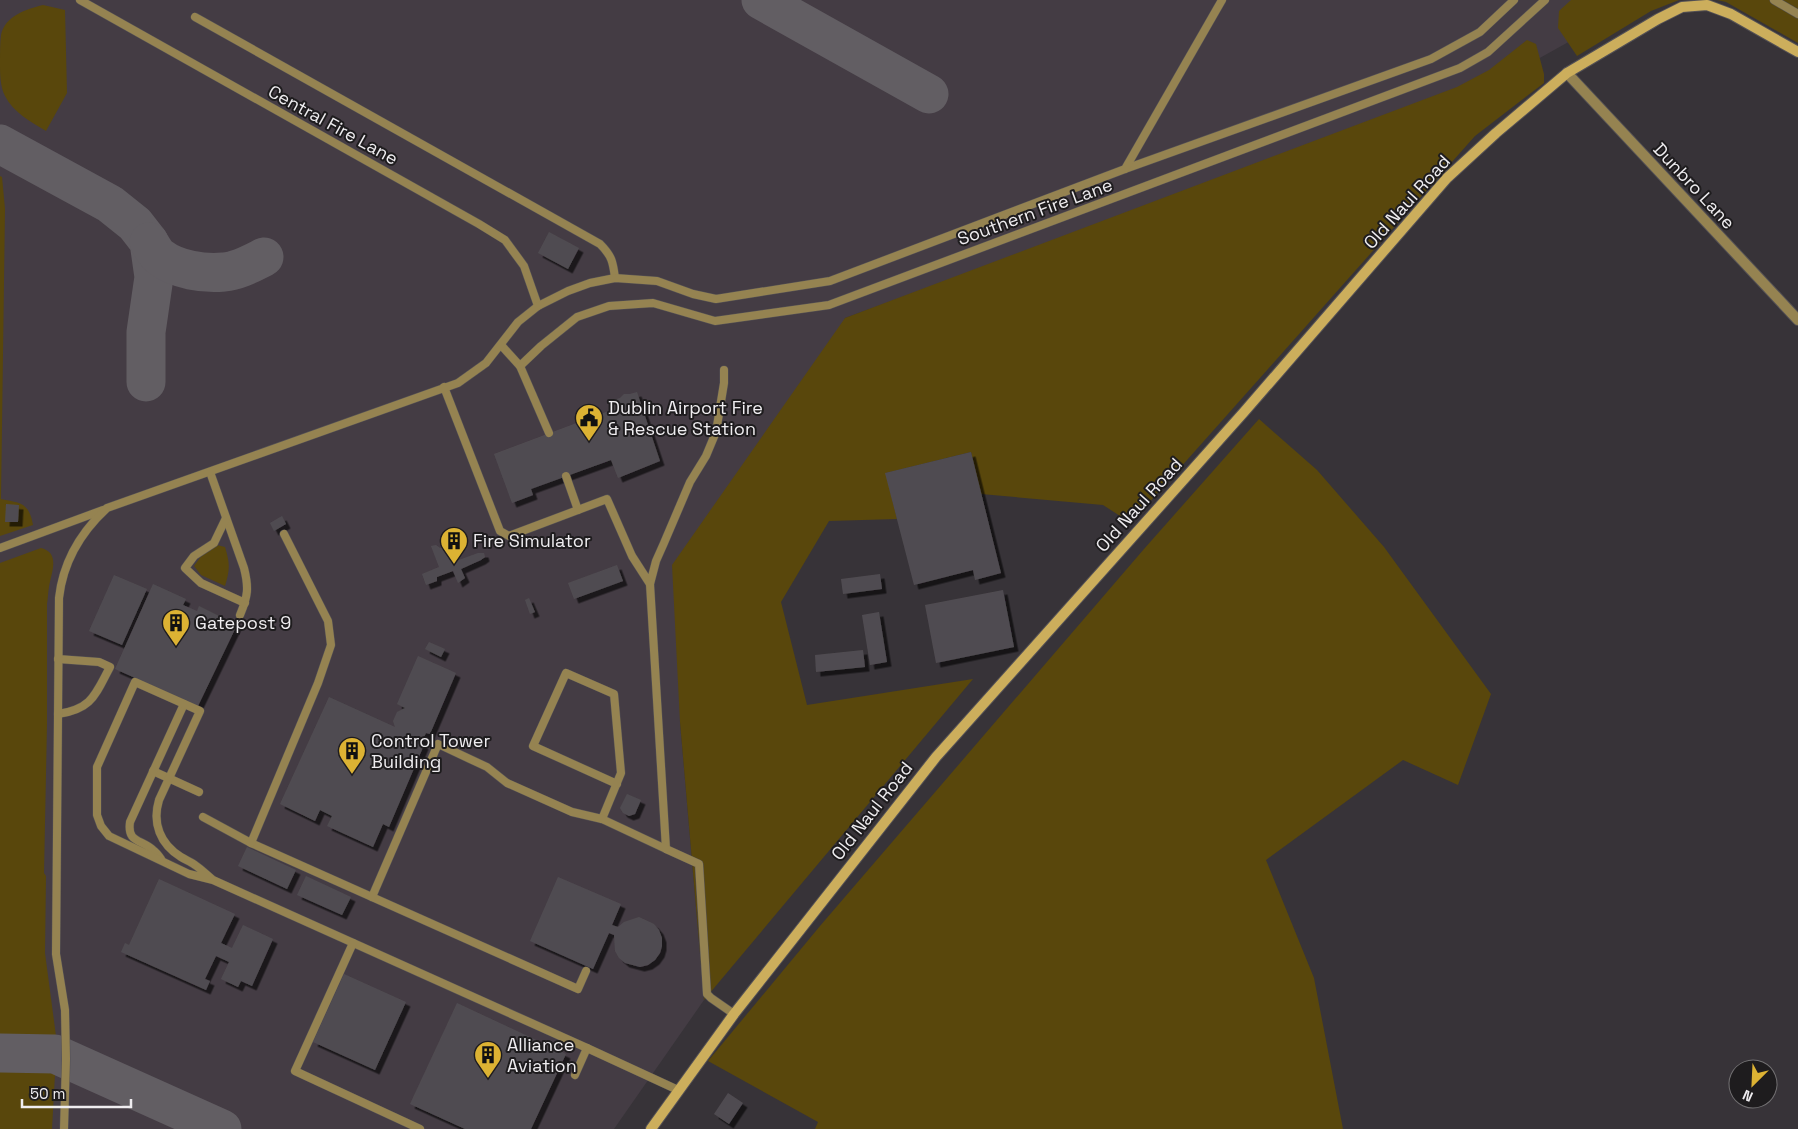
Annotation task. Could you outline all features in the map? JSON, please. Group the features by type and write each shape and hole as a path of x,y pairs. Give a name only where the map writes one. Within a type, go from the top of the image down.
{"main road":[{"name":"Old Naul Road","path":"651,1129 734,1014 936,757 1238,419 1447,178 1496,133 1567,73 1658,19 1682,7 1707,5 1731,14 1798,52"}],"street":[{"name":"Dunbro Lane","path":"1567,73 1798,320"}],"lane":[{"name":"Central Fire Lane","path":"80,0 505,240 524,266 538,306"},
{"path":"1125,169 1222,0"},
{"path":"0,548 458,382 486,364 518,322 538,306 576,288 615,278 657,281 693,294 716,299 830,281 1125,169 1431,59 1480,32 1514,0"},
{"name":"Southern Fire Lane","path":"520,366 541,346 578,317 609,306 653,303 715,322 829,304 1460,68 1488,52 1545,0"},
{"path":"1774,0 1798,14"},
{"path":"195,17 600,244 613,261 615,278"},
{"path":"501,345 520,366 550,433"},
{"path":"666,848 650,584 656,561 690,482 706,456 716,432 724,383 724,370"},
{"path":"444,387 500,531 509,536 607,499 632,556 650,584"},
{"path":"210,472 248,584 245,604 240,615"},
{"path":"566,476 578,510"},
{"path":"64,1129 65,1010 56,954 59,598 65,570 75,546 107,508"},
{"path":"226,518 214,543 194,556 185,568 200,583 245,604"},
{"path":"251,843 318,683 331,645 328,621 284,534"},
{"path":"58,659 99,662 110,668 92,701 69,712 58,714"},
{"path":"602,818 617,784 620,773 614,694 566,673 533,746 617,784"},
{"path":"213,880 194,864 171,850 163,840 159,830 156,812 169,778 200,711 135,682 97,767 97,816 101,826 109,836 189,874 213,880 678,1090"},
{"path":"164,862 153,849 134,840 129,830 130,822 184,704"},
{"path":"372,897 438,744 487,767 507,783 572,812 602,818 699,864 707,994 734,1014"},
{"path":"153,771 199,792"},
{"path":"203,817 251,843 578,989 586,971"},
{"path":"353,943 295,1072 420,1129"},
{"path":"575,1075 587,1048"}],"shaded area":[{"path":"0,0 1644,0 1504,78 845,318 680,722 704,1000 614,1129 0,1129"},
{"path":"1571,0 1679,0 1651,11 1577,56 1558,28 1559,11"},
{"path":"1717,0 1798,0 1798,43 1726,2"},
{"path":"43,5 65,10 67,93 46,131 23,116 8,102 2,88 0,71 0,48 3,28 17,14"},
{"path":"1527,40 1536,44 1544,74 1544,83 1475,136 1131,523 1103,505 981,494 971,452 886,473 897,519 829,521 781,602 807,705 973,679 704,1000 680,722 672,565 845,318 1457,87 1489,70"},
{"path":"0,176 2,177 5,209 1,499 23,505 29,512 33,525 0,536"},
{"path":"1259,419 1317,470 1384,547 1491,694 1458,785 1403,760 1266,860 1314,978 1343,1129 815,1129 818,1122 708,1061 820,926 1144,549"},
{"path":"217,545 225,547 228,558 229,571 225,586 201,575 194,566 202,555"},
{"path":"41,548 51,554 53,559 47,604 44,873 46,876 45,953 56,1036 0,1034 0,563"},
{"path":"0,1068 21,1068 55,1074 52,1129 0,1129"}],"building":[{"path":"549,232 579,248 568,269 538,253"},
{"name":"Dublin Airport Fire & Rescue Station","path":"637,392 660,461 618,478 611,460 531,489 533,495 512,503 494,454 614,409 611,401 620,398 624,394"},
{"path":"971,452 1001,573 975,580 973,570 914,585 885,473"},
{"path":"6,504 19,505 18,522 5,522"},
{"path":"282,516 286,524 274,531 270,523"},
{"name":"Fire Simulator","path":"452,543 454,549 444,551 456,561 478,553 484,553 485,557 461,569 465,578 458,583 453,571 437,577 437,581 426,585 422,574 439,567 431,546 436,545 440,548"},
{"path":"617,565 623,581 574,599 568,583"},
{"path":"880,574 882,589 843,594 841,579"},
{"path":"114,575 147,589 122,645 89,631"},
{"name":"Gatepost 9","path":"153,584 186,599 183,605 197,611 199,606 237,625 198,706 115,669"},
{"path":"1003,590 1014,647 936,663 925,605"},
{"path":"529,598 535,612 530,614 525,600"},
{"path":"879,612 887,662 870,665 862,615"},
{"path":"429,642 445,649 441,657 425,649"},
{"path":"863,650 865,667 816,672 815,655"},
{"name":"Control Tower Building","path":"418,656 456,673 430,734 426,733 421,743 424,745 389,827 383,824 373,847 327,826 332,816 320,810 315,821 280,804 329,697 395,727 393,721 397,712 405,708 397,704"},
{"path":"627,794 641,800 635,814 629,816 623,813 620,808"},
{"path":"247,847 296,870 287,889 238,866"},
{"path":"306,876 351,897 342,915 297,895"},
{"path":"558,877 621,904 612,925 618,927 624,922 639,917 654,924 662,938 660,953 655,960 648,965 640,967 625,963 615,951 614,935 609,933 593,969 530,941"},
{"path":"159,879 235,914 221,943 232,948 243,925 273,939 252,986 241,981 238,987 221,979 229,962 216,956 205,979 210,981 206,990 121,952 125,943 129,945"},
{"path":"344,974 406,1002 375,1070 313,1042"},
{"name":"Alliance Aviation","path":"457,1003 566,1054 531,1129 465,1129 410,1104"},
{"path":"728,1093 743,1103 729,1124 714,1114"}],"taxiway":[{"path":"761,0 929,94"},
{"path":"0,144 110,204 135,224 149,242 154,277 146,332 146,382"},
{"path":"149,242 160,257 174,265 199,272 234,270 264,257"},
{"path":"0,1053 55,1054 222,1129"}],"place":[{"name":"Dublin Airport Fire & Rescue Station","path":"589,442"},
{"name":"Fire Simulator","path":"454,565"},
{"name":"Gatepost 9","path":"176,647"},
{"name":"Control Tower Building","path":"352,775"},
{"name":"Alliance Aviation","path":"488,1079"}]}
